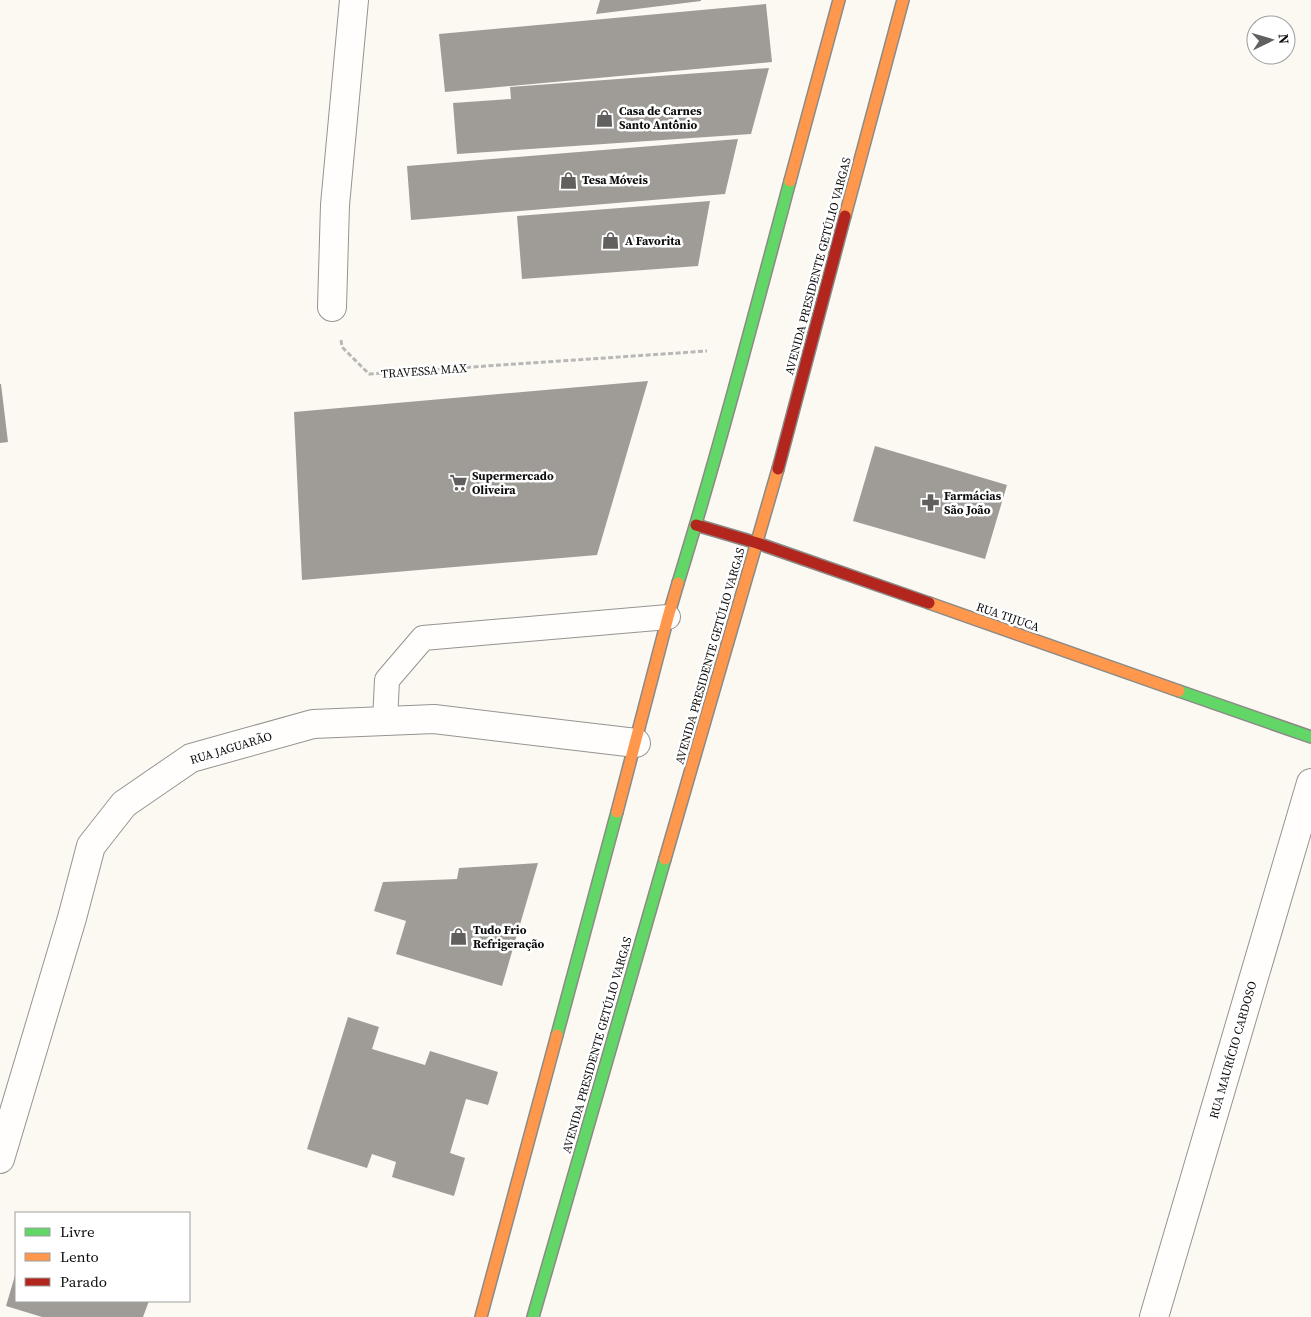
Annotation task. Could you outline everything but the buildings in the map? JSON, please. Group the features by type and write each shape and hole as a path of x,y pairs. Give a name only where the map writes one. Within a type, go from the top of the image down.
{"main road":[{"path":"481,1317 636,743 668,617 696,525 745,349 839,0"},
{"name":"AVENIDA PRESIDENTE GETÚLIO VARGAS","path":"533,1317 776,475 904,0"},
{"name":"RUA TIJUCA","path":"696,525 756,543 1311,737"}],"street":[{"path":"332,307 335,205 354,0"},
{"name":"RUA JAGUARÃO","path":"0,1159 72,918 91,846 124,804 191,758 313,724 434,719 636,743"},
{"name":"RUA MAURÍCIO CARDOSO","path":"1154,1317 1311,783"}],"lane":[{"path":"385,721 387,680 423,638 668,617"}],"path":[{"name":"TRAVESSA MAX","path":"332,307 342,347 369,374 745,349"}],"traffic: fast":[{"path":"678,583 722,433 790,181"},
{"path":"1179,691 1311,737"},
{"path":"557,1035 617,812"},
{"path":"533,1317 665,859"}],"traffic: slow":[{"path":"790,181 839,0"},
{"path":"845,216 903,0"},
{"path":"665,859 778,469"},
{"path":"617,812 678,583"},
{"path":"929,603 1179,691"},
{"path":"481,1317 557,1035"}],"traffic: jam":[{"path":"778,469 845,216"},
{"path":"696,525 757,543 929,603"}],"place":[{"name":"Casa de Carnes Santo Antônio","path":"605,118"},
{"name":"Tesa Móveis","path":"568,180"},
{"name":"A Favorita","path":"611,241"},
{"name":"Supermercado Oliveira","path":"458,483"},
{"name":"Farmácias São João","path":"930,503"},
{"name":"Tudo Frio Refrigeração","path":"459,937"}]}
